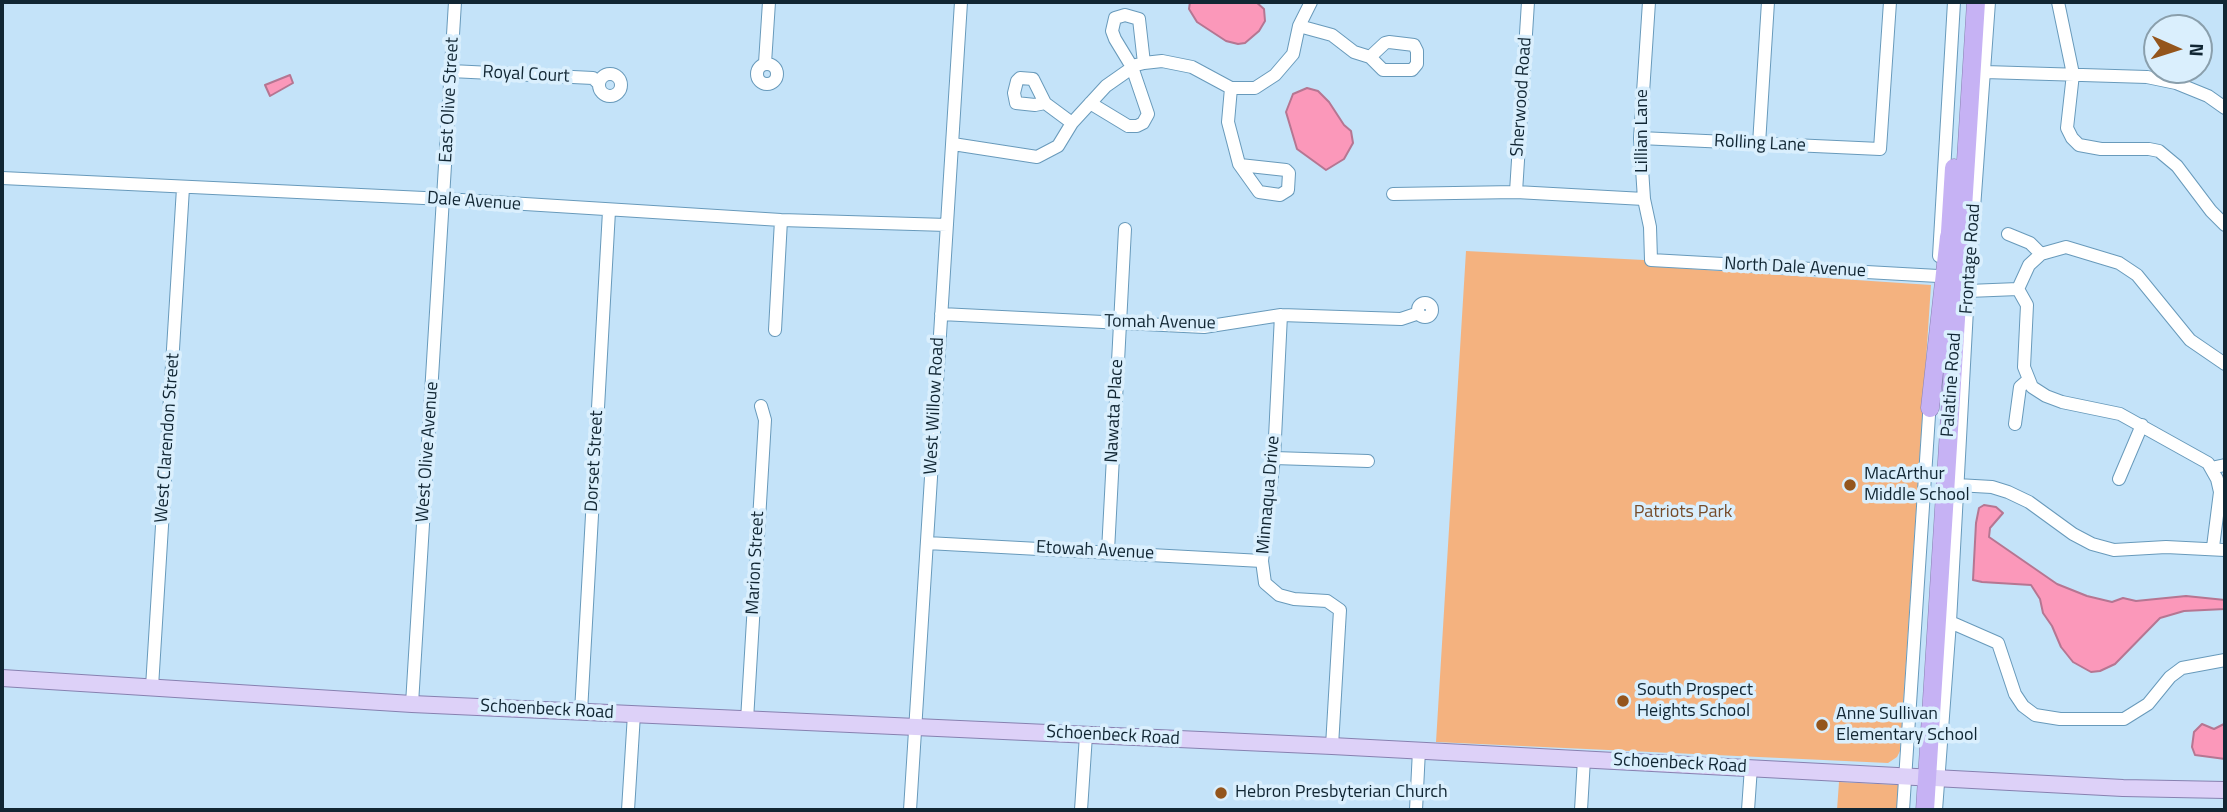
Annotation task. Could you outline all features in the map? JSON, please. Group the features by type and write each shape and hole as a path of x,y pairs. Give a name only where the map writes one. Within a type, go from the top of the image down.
{"highway":[{"name":"Palatine Road","path":"1925,810 1921,776 1965,2"},
{"name":"Palatine Road","path":"1914,810 1921,776 1976,2"},
{"path":"1930,408 1951,213"}],"main road":[{"name":"Schoenbeck Road","path":"2,678 412,704 1419,750 2123,788 2225,790"}],"street":[{"name":"East Olive Street","path":"445,199 456,2"},
{"path":"765,64 769,2"},
{"name":"West Willow Road","path":"910,810 961,2"},
{"path":"953,144 1037,157 1058,146 1072,123 1106,86 1138,65 1161,61 1192,67 1231,88 1255,88 1275,75 1293,54 1299,26 1311,2"},
{"name":"Sherwood Road","path":"1516,192 1528,2"},
{"name":"Lillian Lane","path":"1648,2 1640,138 1651,260"},
{"path":"1759,144 1768,2"},
{"name":"Rolling Lane","path":"1640,138 1880,149 1890,2"},
{"name":"Frontage Road","path":"1936,810 1921,776 1930,408 1954,2"},
{"name":"Frontage Road","path":"1903,810 1921,776 1948,644 1968,291 1989,2"},
{"path":"2058,2 2073,74 2067,128 2079,145 2101,149 2149,149 2159,152 2177,166 2225,225"},
{"path":"1299,26 1332,35 1354,52 1370,57"},
{"path":"1090,103 1128,126 1143,123 1148,114 1138,65"},
{"name":"Royal Court","path":"451,71 593,78 599,83"},
{"path":"1985,72 2147,77 2176,83 2208,96 2225,108"},
{"path":"1231,88 1228,122 1235,156 1240,165"},
{"path":"1045,103 1072,123"},
{"name":"Dale Avenue","path":"2,178 445,199 781,220 947,225"},
{"name":"West Clarendon Street","path":"152,687 183,188"},
{"path":"1393,194 1516,192 1644,199"},
{"name":"West Olive Avenue","path":"412,704 445,199"},
{"name":"Dorset Street","path":"581,712 609,211"},
{"path":"775,330 781,220"},
{"name":"Nawata Place","path":"1108,551 1125,229"},
{"path":"2008,234 2030,243 2041,254"},
{"path":"2018,289 2029,265 2041,254 2066,247 2119,263 2137,275 2190,340 2225,364"},
{"name":"North Dale Avenue","path":"1651,260 1938,276"},
{"path":"1968,291 2018,289"},
{"path":"1957,485 1992,487 2008,492 2029,502 2073,534 2092,544 2114,550 2219,548 2220,492 2208,463 2120,414 2062,402 2032,387 2024,367 2026,304 2018,289"},
{"name":"Tomah Avenue","path":"941,314 1204,327 1281,315 1401,320 1419,313"},
{"name":"Minnaqua Drive","path":"1281,315 1274,458 1262,561 1265,583 1279,595 1294,599 1327,601 1340,610 1332,746"},
{"path":"2015,424 2020,387 2028,380"},
{"name":"Marion Street","path":"747,720 765,419 761,407"},
{"path":"2119,480 2142,425"},
{"path":"1274,458 1368,461"},
{"path":"2211,468 2225,465"},
{"name":"Etowah Avenue","path":"927,543 1262,561"},
{"path":"1950,622 1993,639 2001,648 2015,694 2023,706 2035,715 2060,719 2124,719 2148,704 2170,677 2182,668 2225,660"},
{"path":"1948,644 1983,635"},
{"path":"628,810 635,714"},
{"path":"1081,810 1086,734"},
{"path":"1416,810 1419,750"},
{"path":"1581,810 1584,759"},
{"path":"1748,810 1751,767"}],"green space":[{"name":"Patriots Park","path":"1466,251 1644,260 1661,267 1931,285 1900,751 1897,757 1888,763 1436,742"},
{"path":"1839,782 1898,785 1897,810 1837,810"}],"shaded area":[{"path":"1190,2 1256,2 1264,9 1265,21 1259,31 1245,43 1226,41 1197,22 1189,9"},
{"path":"290,75 293,83 270,96 265,85"},
{"path":"1307,88 1318,91 1351,131 1353,143 1344,159 1326,170 1297,149 1286,112 1293,94"},
{"path":"1984,505 1996,507 2003,513 1990,528 1989,537 2057,584 2112,602 2123,598 2136,601 2186,596 2225,600 2225,609 2184,611 2160,618 2115,664 2091,672 2073,662 2061,647 2031,585 1973,580 1976,523 1979,508"},
{"path":"2225,721 2225,759 2195,755 2192,747 2194,732 2202,724 2214,729"}],"place":[{"name":"MacArthur Middle School","path":"1850,485"},
{"name":"South Prospect Heights School","path":"1623,701"},
{"name":"Anne Sullivan Elementary School","path":"1822,725"},
{"name":"Hebron Presbyterian Church","path":"1221,793"}]}
